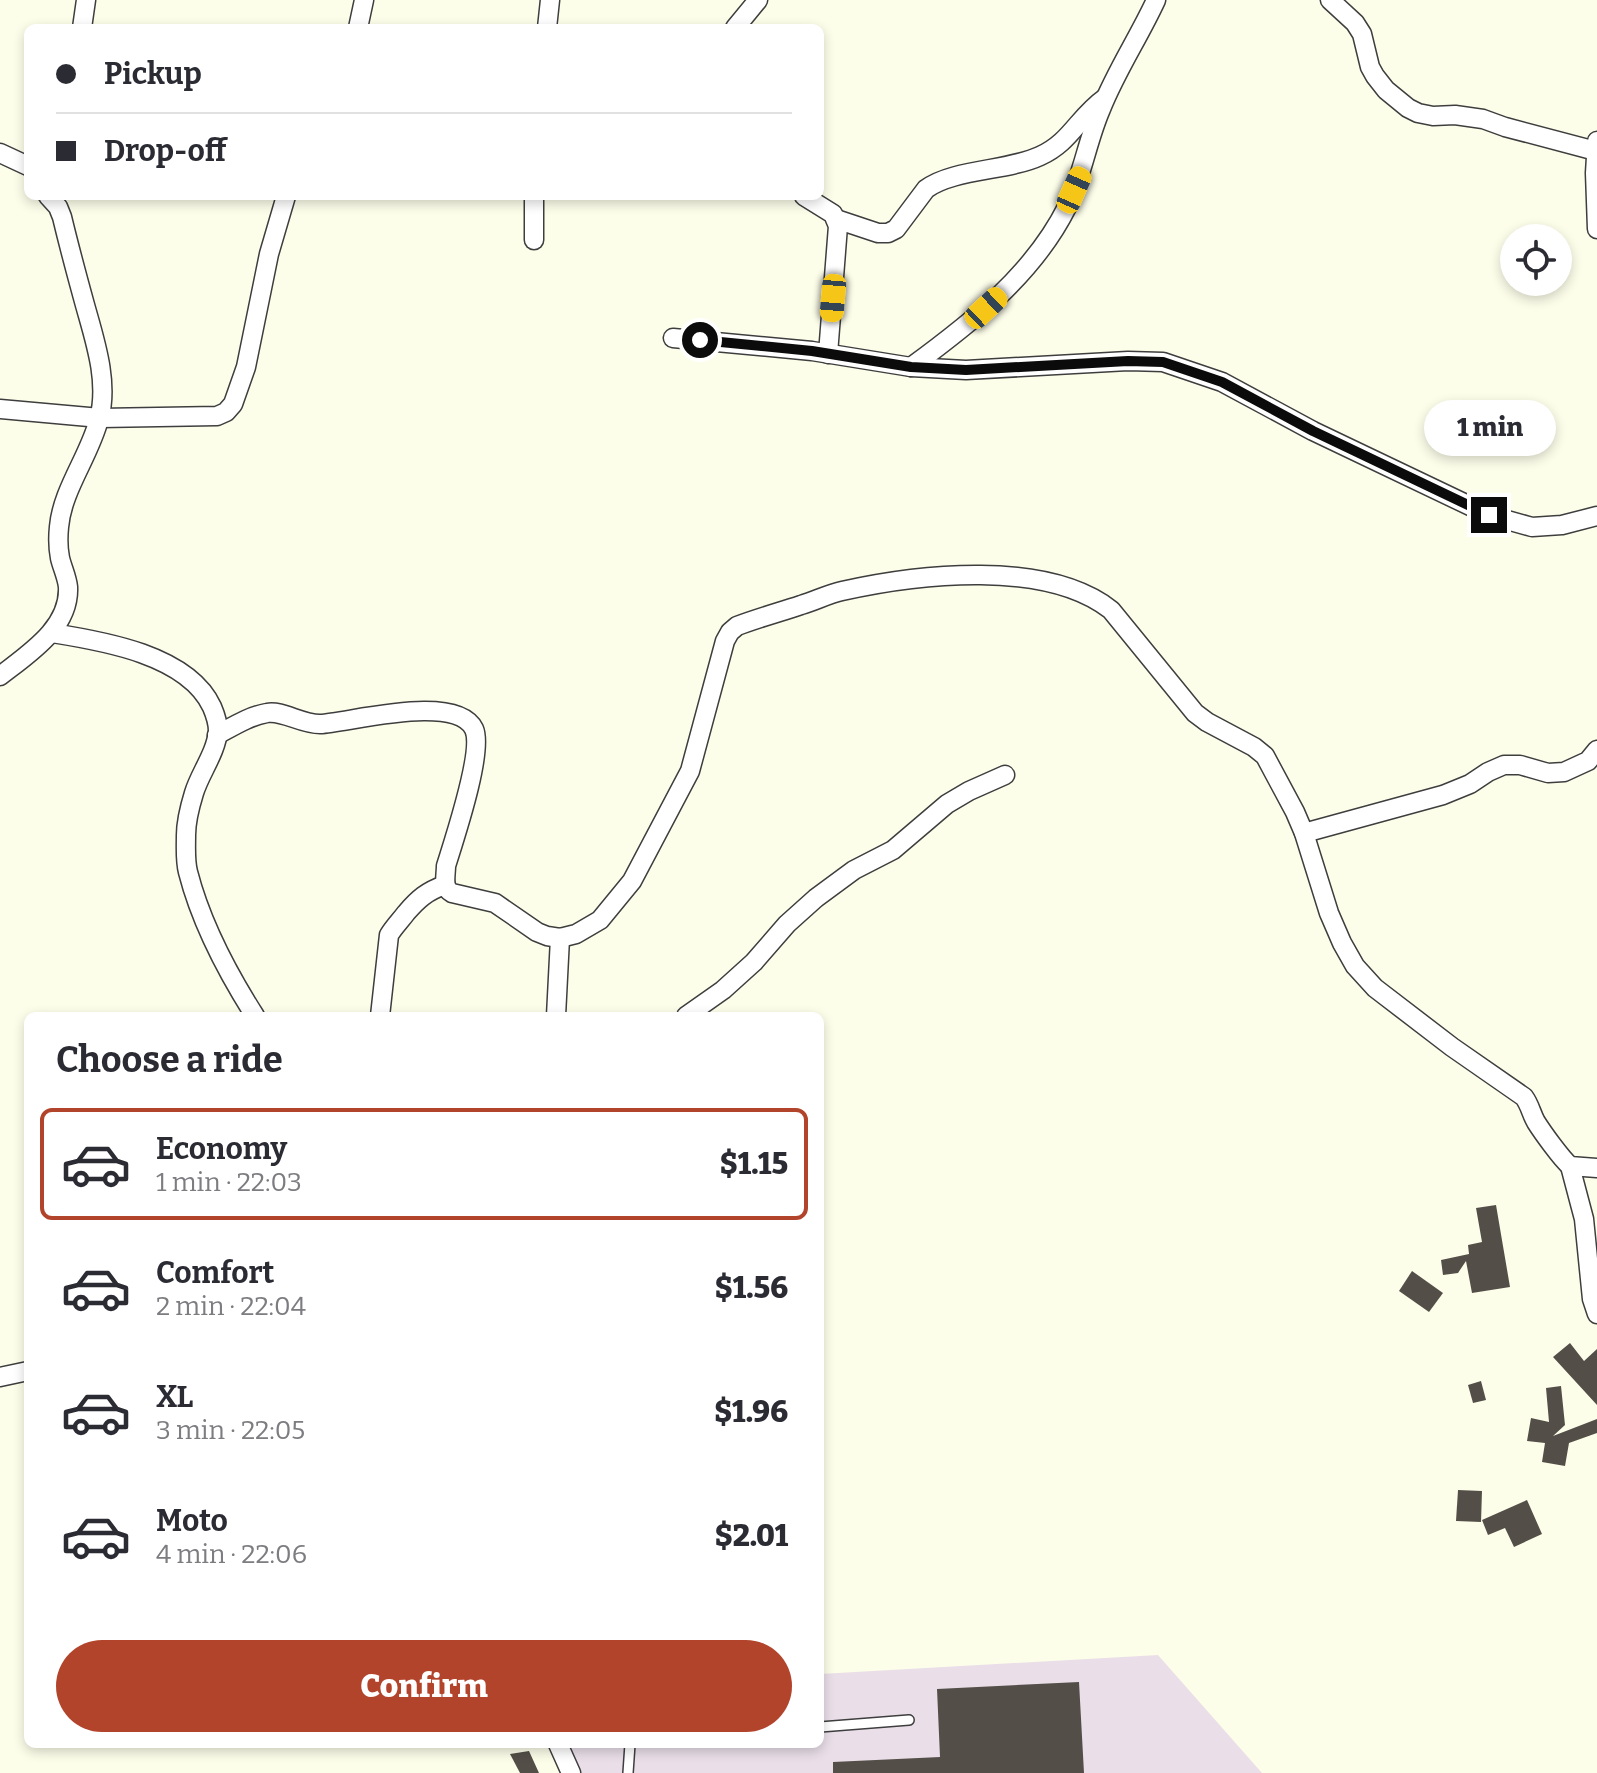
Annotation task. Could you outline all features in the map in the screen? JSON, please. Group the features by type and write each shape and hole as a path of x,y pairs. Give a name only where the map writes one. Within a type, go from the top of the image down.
{"street":[{"path":"83,24 86,0"},
{"path":"359,24 364,0"},
{"path":"547,24 550,0"},
{"path":"738,24 758,0"},
{"path":"911,367 963,329 1009,286 1057,225 1081,175 1095,123 1156,0"},
{"path":"1330,0 1355,23 1362,34 1375,76 1408,108 1433,116 1483,119 1596,151"},
{"path":"811,200 836,219 878,233 888,233 896,229 931,185 1044,154 1060,145 1085,114 1107,97"},
{"path":"1597,138 1597,229"},
{"path":"0,153 24,164"},
{"path":"0,676 52,633 60,618 68,588 59,554 59,526 64,504 91,445 103,398 98,352 62,217 52,200"},
{"path":"0,409 100,418 217,416 230,409 246,367 269,254 285,200"},
{"path":"534,200 534,240"},
{"path":"828,354 838,242 836,219"},
{"path":"673,338 828,354 911,367 966,370 1128,361 1163,362 1222,382 1313,431 1489,515 1532,527 1562,525 1597,516"},
{"path":"217,735 267,712 321,724 420,711 460,717 475,731 476,751 446,866 447,891 495,903 537,932 560,938 576,934 600,920 632,881 690,771 725,641 737,626 838,592 878,584 979,575 1024,576 1072,588 1098,599 1111,610 1195,713 1265,756 1295,812 1329,913 1355,966 1375,988 1528,1102 1538,1125 1570,1166 1584,1219 1592,1299 1597,1314"},
{"path":"52,633 125,648 172,667 191,679 206,694 218,728 212,751 193,794 186,831 187,869 215,943 253,1012"},
{"path":"1304,833 1443,795 1504,765 1520,765 1548,773 1564,772 1588,761 1597,750"},
{"path":"692,1012 723,990 754,962 787,924 841,879 893,850 947,804 1005,775"},
{"path":"380,1012 389,935 417,899 445,885"},
{"path":"556,1012 560,938"},
{"path":"1570,1166 1597,1168"},
{"path":"0,1377 24,1372"},
{"path":"560,1748 571,1773"}],"lane":[{"path":"824,1727 909,1720"},
{"path":"628,1773 630,1748"}],"shaded area":[{"path":"1158,1655 1262,1773 580,1773 571,1748 824,1748 824,1674"}],"building":[{"path":"1496,1205 1510,1287 1472,1293 1466,1261 1458,1273 1443,1275 1441,1260 1469,1254 1468,1245 1482,1242 1476,1208"},
{"path":"1412,1271 1443,1293 1429,1312 1399,1291"},
{"path":"1570,1343 1584,1361 1597,1349 1597,1405 1553,1357"},
{"path":"1481,1381 1486,1400 1473,1403 1468,1385"},
{"path":"1561,1386 1565,1425 1553,1436 1597,1419 1597,1433 1569,1443 1565,1466 1542,1462 1545,1443 1527,1441 1531,1418 1549,1422 1546,1388"},
{"path":"1458,1490 1482,1491 1481,1522 1456,1521"},
{"path":"1527,1500 1542,1534 1514,1547 1505,1528 1488,1535 1482,1520"},
{"path":"1079,1682 1084,1773 833,1773 833,1762 940,1757 937,1689"},
{"path":"529,1751 539,1773 520,1773 510,1754"}],"route":[{"path":"700,340 812,351 911,367 966,370 1128,361 1163,362 1222,382 1313,431 1489,515"}]}
